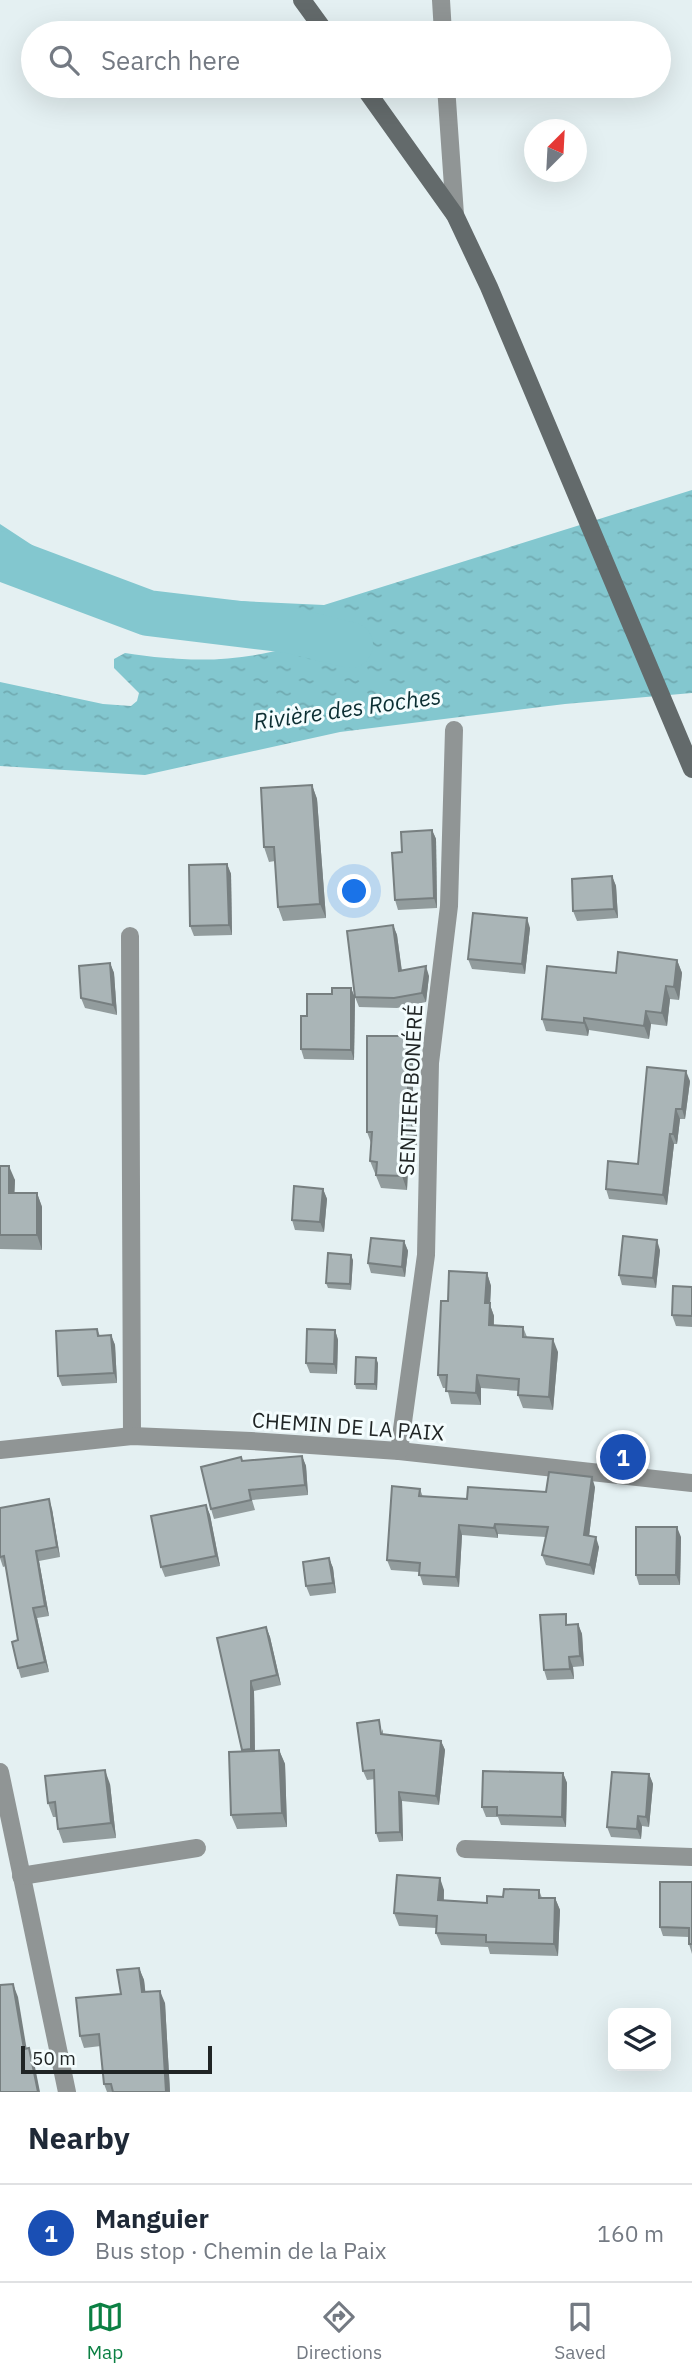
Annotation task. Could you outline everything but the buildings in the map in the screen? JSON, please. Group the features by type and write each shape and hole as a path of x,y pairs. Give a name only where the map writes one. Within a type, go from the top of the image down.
{"main road":[{"path":"302,0 317,21"},
{"path":"372,98 455,215 489,287 692,769"}],"street":[{"path":"441,0 442,21"},
{"path":"447,98 455,215"},
{"name":"SENTIER BONÉRÉ","path":"399,1451 426,1255 430,1063 449,906 454,730"},
{"path":"130,936 133,961 132,1436"},
{"name":"CHEMIN DE LA PAIX","path":"0,1450 132,1436 399,1451 692,1483"},
{"path":"0,1772 67,2092"},
{"path":"21,1876 197,1848"},
{"path":"465,1849 692,1857"}],"water":[{"name":"Rivière des Roches","path":"692,490 692,693 565,704 340,732 145,775 0,766 0,682 103,704 131,706 137,701 139,693 114,668 114,659 125,653 167,658 226,659 288,648 290,638 282,625 148,613 89,599 4,559 0,554 0,524 64,566 175,598 324,605"}],"waterway":[{"path":"0,554 4,559 148,613 289,630 350,645"}],"place":[{"name":"Manguier","path":"623,1457"}]}
